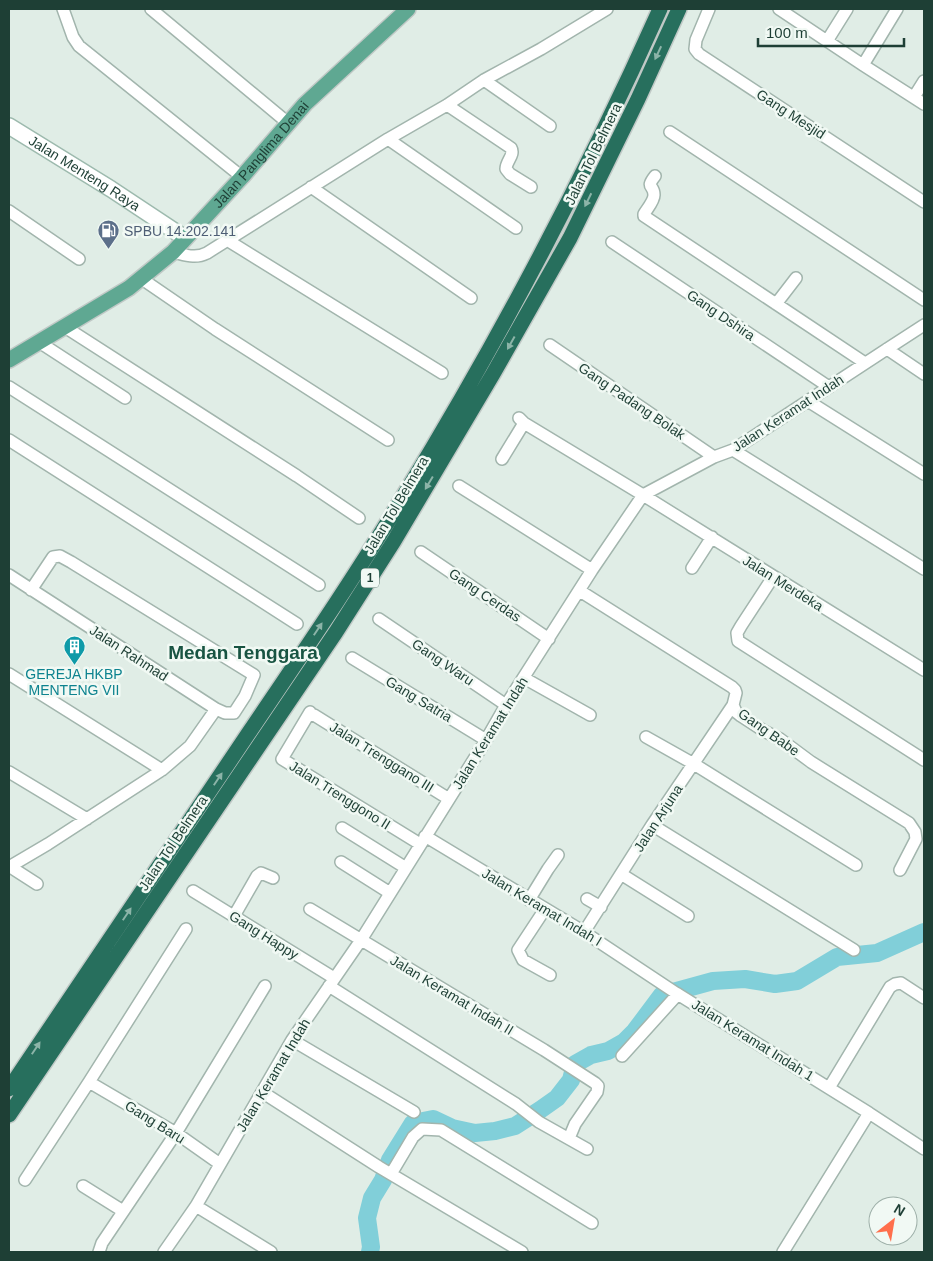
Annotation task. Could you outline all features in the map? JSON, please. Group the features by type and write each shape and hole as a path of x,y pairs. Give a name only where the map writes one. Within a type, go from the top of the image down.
{"highway":[{"name":"Jalan Tol Belmera","path":"9,1089 323,623 404,496 499,333 553,232 660,9"},
{"name":"Jalan Tol Belmera","path":"9,1116 336,632 394,541 493,374 570,238 638,99 679,9"}],"main road":[{"name":"Jalan Panglima Denai","path":"10,356 65,327 129,288 173,252 242,177 305,104 408,9"}],"street":[{"path":"62,9 73,37 79,46 242,177"},
{"path":"151,9 288,123"},
{"path":"173,252 192,257 201,256 388,139 447,105 484,80 541,49 607,9"},
{"name":"Gang Mesjid","path":"709,9 696,40 695,49 699,54 924,202"},
{"path":"779,9 924,104"},
{"path":"826,40 848,9"},
{"path":"863,65 897,9"},
{"path":"484,80 550,126"},
{"path":"914,97 924,81"},
{"path":"447,105 510,148 513,152 506,169 510,174 531,187"},
{"name":"Jalan Menteng Raya","path":"9,126 111,189 185,238"},
{"path":"670,132 924,300"},
{"path":"388,139 516,228"},
{"path":"655,176 650,183 654,197 644,216 865,363"},
{"path":"311,187 471,298"},
{"path":"9,211 80,259"},
{"path":"227,240 442,373"},
{"name":"Gang Dshira","path":"612,242 829,387"},
{"path":"776,304 796,278"},
{"path":"142,279 215,329 388,440"},
{"name":"Jalan Keramat Indah","path":"164,1252 196,1206 292,1040 361,940 506,705 592,570 643,495 714,457 733,450 924,325"},
{"path":"65,327 359,518"},
{"path":"38,342 125,398"},
{"name":"Gang Padang Bolak","path":"550,345 714,457"},
{"path":"886,349 924,374"},
{"path":"9,387 319,585"},
{"path":"808,401 924,474"},
{"name":"Jalan Merdeka","path":"502,458 522,420 924,670"},
{"path":"9,440 297,624"},
{"path":"733,450 924,569"},
{"path":"460,486 592,570"},
{"path":"692,568 712,538"},
{"name":"Gang Cerdas","path":"420,552 549,639"},
{"path":"31,590 53,557 60,556 254,675 245,696 234,713 216,710 190,746 162,770 48,844 9,866 37,884"},
{"name":"Jalan Rahmad","path":"9,576 216,710"},
{"path":"773,577 737,633 738,640 924,760"},
{"name":"Gang Babe","path":"580,591 732,687 736,693 733,705 736,712 912,827 916,839 900,870"},
{"name":"Gang Waru","path":"379,619 506,705"},
{"name":"Gang Satria","path":"352,658 486,740"},
{"path":"9,674 162,770"},
{"path":"524,678 590,715"},
{"name":"Jalan Arjuna","path":"584,932 652,825 733,705"},
{"name":"Jalan Trenggano III","path":"312,714 449,800"},
{"name":"Jalan Trenggono II","path":"312,714 282,759 423,840"},
{"path":"646,737 694,764 856,865"},
{"path":"9,772 87,819"},
{"path":"652,825 854,950"},
{"path":"342,828 406,868"},
{"name":"Jalan Keramat Indah I","path":"423,840 584,932 677,993"},
{"path":"529,900 558,855"},
{"path":"341,862 390,893"},
{"path":"234,916 253,880 261,872 273,878"},
{"path":"621,874 688,916"},
{"name":"Gang Happy","path":"193,891 234,916 516,1104 539,1122 588,1148"},
{"path":"588,899 601,907"},
{"name":"Jalan Keramat Indah II","path":"310,909 597,1084 598,1090 570,1133 571,1140"},
{"path":"545,909 518,950 523,960 550,975"},
{"path":"25,1180 90,1082 186,930"},
{"path":"829,1088 890,988 895,984 901,983 924,998"},
{"path":"99,1252 102,1243 176,1133 265,986"},
{"path":"622,1056 677,993"},
{"name":"Jalan Keramat Indah 1","path":"677,993 924,1149"},
{"path":"292,1040 414,1112"},
{"name":"Gang Baru","path":"90,1082 176,1133 220,1164"},
{"path":"262,1092 389,1173 522,1252"},
{"path":"783,1252 869,1113"},
{"path":"389,1173 413,1137 422,1129 441,1130 592,1223"},
{"path":"83,1186 123,1211"},
{"path":"196,1206 271,1252"}],"waterway":[{"path":"370,1252 367,1218 372,1198 383,1180 390,1160 413,1123 433,1119 452,1128 475,1133 515,1126 557,1098 571,1080 575,1064 591,1055 608,1051 624,1042 635,1031 662,995 713,981 745,979 775,984 797,981 837,957 877,953 924,932"}],"place":[{"name":"SPBU 14.202.141","path":"108,250"},
{"name":"GEREJA HKBP MENTENG VII","path":"74,665"}],"district":[{"name":"Medan Tenggara","path":"243,652"}]}
